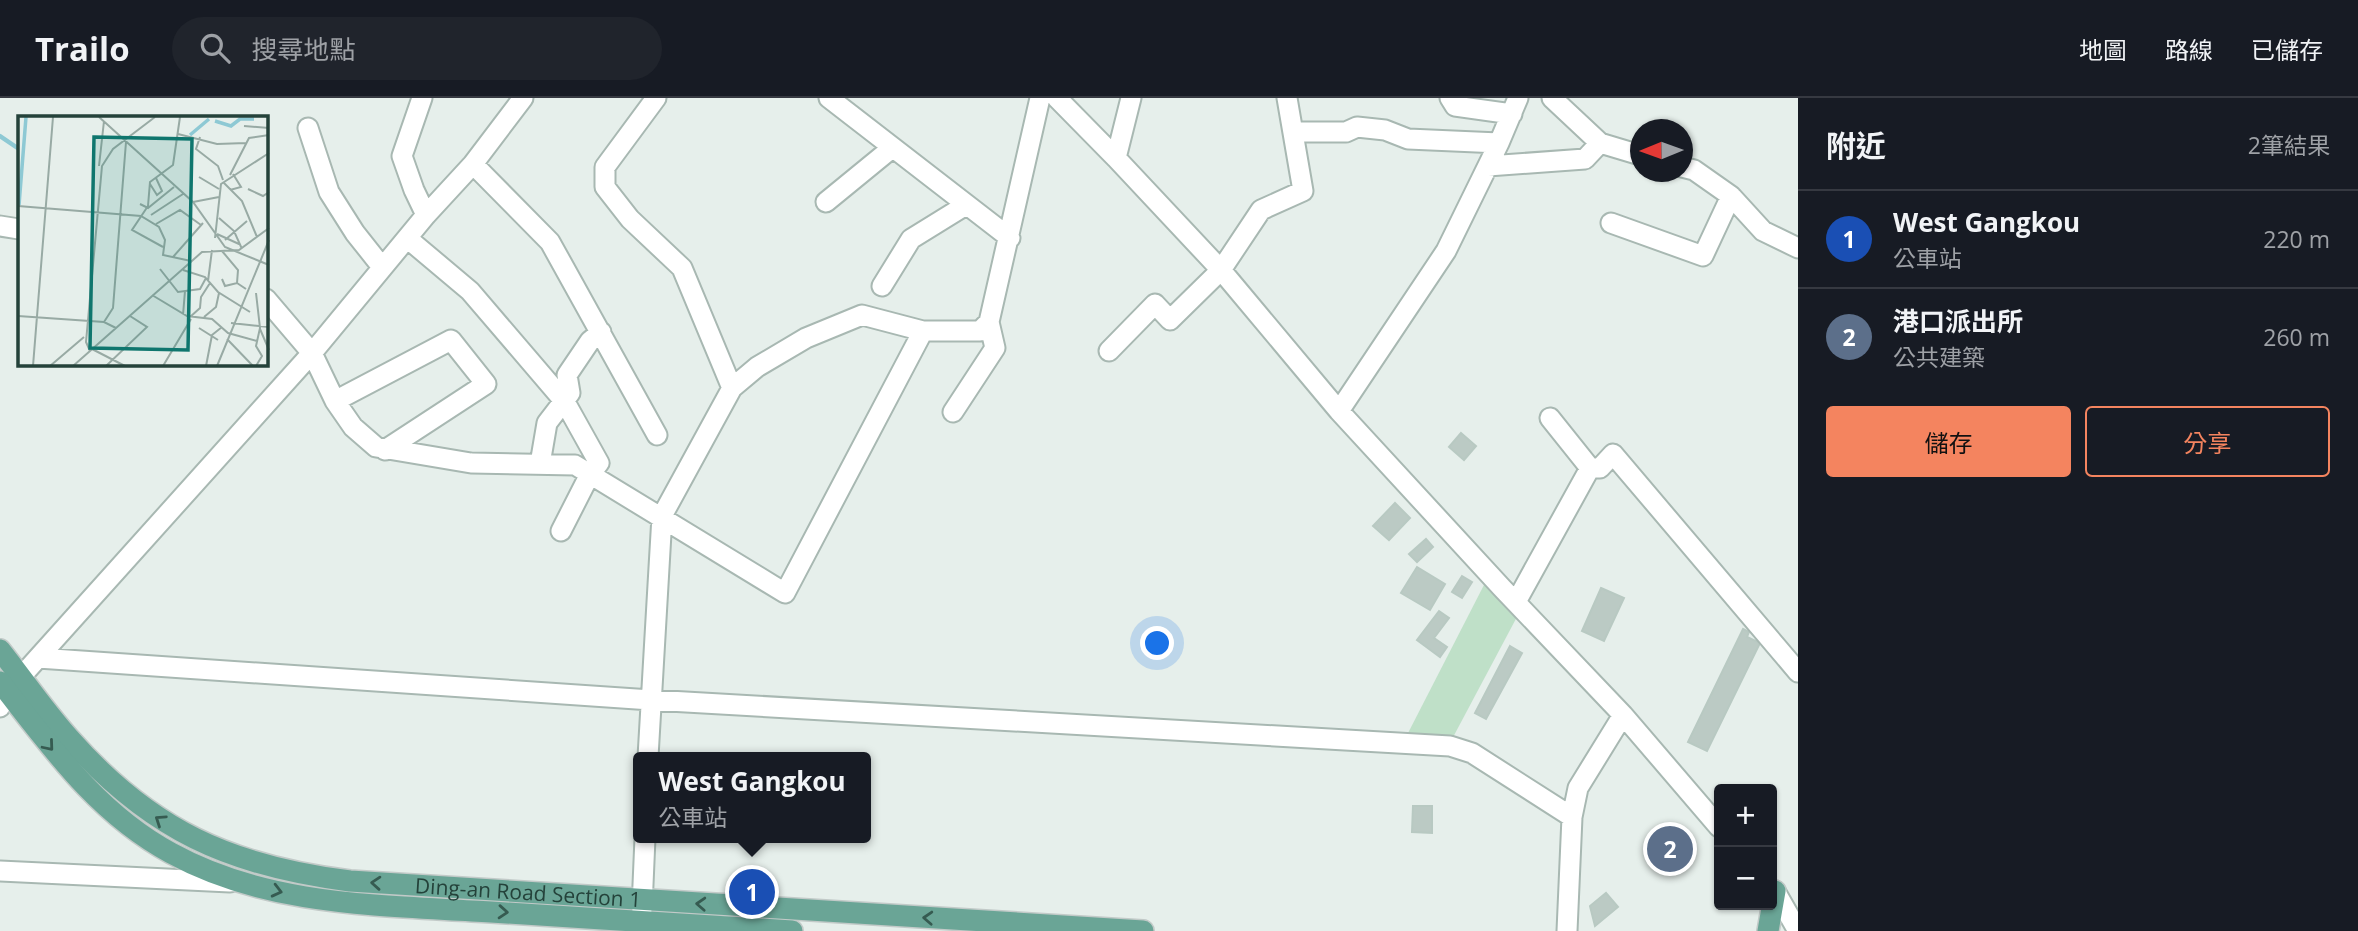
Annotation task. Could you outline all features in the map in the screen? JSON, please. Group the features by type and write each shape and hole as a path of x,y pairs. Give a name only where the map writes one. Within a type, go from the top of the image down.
{"main road":[{"name":"Ding-an Road Section 1","path":"0,650 6,691 30,724 99,801 172,854 242,883 320,900 642,918 1143,931"},
{"name":"Ding-an Road Section 1","path":"6,691 68,737 113,783 168,825 204,845 242,859 295,873 350,881 642,918 792,931"},
{"path":"1768,931 1770,910"}],"street":[{"path":"422,98 402,156 426,215"},
{"path":"6,691 312,353 426,215 473,164 523,98"},
{"path":"656,98 605,166 605,187 630,219 682,268 732,388"},
{"path":"829,98 1010,237"},
{"path":"953,412 995,348 989,322 1040,98"},
{"path":"1056,98 1222,270 1339,411 1623,715 1714,821"},
{"path":"1116,158 1131,98"},
{"path":"1109,351 1155,304 1170,320 1222,270 1261,209 1303,191 1287,98"},
{"path":"1339,411 1446,251 1515,106 1455,106 1450,98"},
{"path":"1552,98 1600,143 1630,152"},
{"path":"1293,132 1346,132 1356,127 1385,130 1408,139 1499,144"},
{"path":"308,128 329,192 355,233 382,267"},
{"path":"1488,166 1585,159 1600,143"},
{"path":"826,202 892,148"},
{"path":"473,164 550,242 657,435"},
{"path":"1693,170 1731,196 1763,231 1798,248"},
{"path":"1611,223 1703,256 1731,196"},
{"path":"882,286 911,239 966,205"},
{"path":"0,226 18,229"},
{"path":"407,238 470,291 565,402 599,463 590,474 561,531"},
{"path":"268,301 312,353 335,401 353,427 376,447 471,463 575,465 785,593 923,331"},
{"path":"648,752 662,516 732,388 757,367 806,338 862,315 923,331 980,331 989,322"},
{"path":"540,464 547,423 570,393 567,375 590,341 601,332"},
{"path":"335,401 451,340 486,384 385,450"},
{"path":"1550,418 1590,468"},
{"path":"1590,468 1601,468 1613,454 1798,671"},
{"path":"1516,602 1590,468"},
{"path":"38,658 650,699 1450,746 1472,753 1572,817"},
{"path":"1567,931 1572,817 1578,788 1623,715"},
{"path":"642,918 645,843"},
{"path":"0,871 242,883"},
{"path":"1777,893 1798,914"},
{"path":"1777,896 1798,931"}],"green space":[{"path":"1485,583 1518,615 1451,741 1406,737"}],"building":[{"path":"1461,433 1476,446 1464,460 1449,447"},
{"path":"1395,503 1410,518 1389,540 1373,526"},
{"path":"1426,539 1433,547 1417,562 1409,554"},
{"path":"1417,567 1445,584 1430,610 1401,593"},
{"path":"1462,576 1472,582 1462,598 1452,592"},
{"path":"1601,588 1624,598 1604,641 1582,631"},
{"path":"1439,611 1449,618 1434,638 1447,647 1440,657 1417,640"},
{"path":"1743,629 1749,632 1747,637 1760,643 1707,751 1688,742"},
{"path":"1510,646 1522,653 1486,719 1475,713"},
{"path":"1413,806 1432,806 1432,833 1412,832"},
{"path":"1606,893 1618,907 1595,926 1590,906"}],"waterway":[{"path":"0,136 18,148"}],"place":[{"name":"港口派出所","path":"1670,849"},
{"name":"West Gangkou","path":"752,892"}]}
